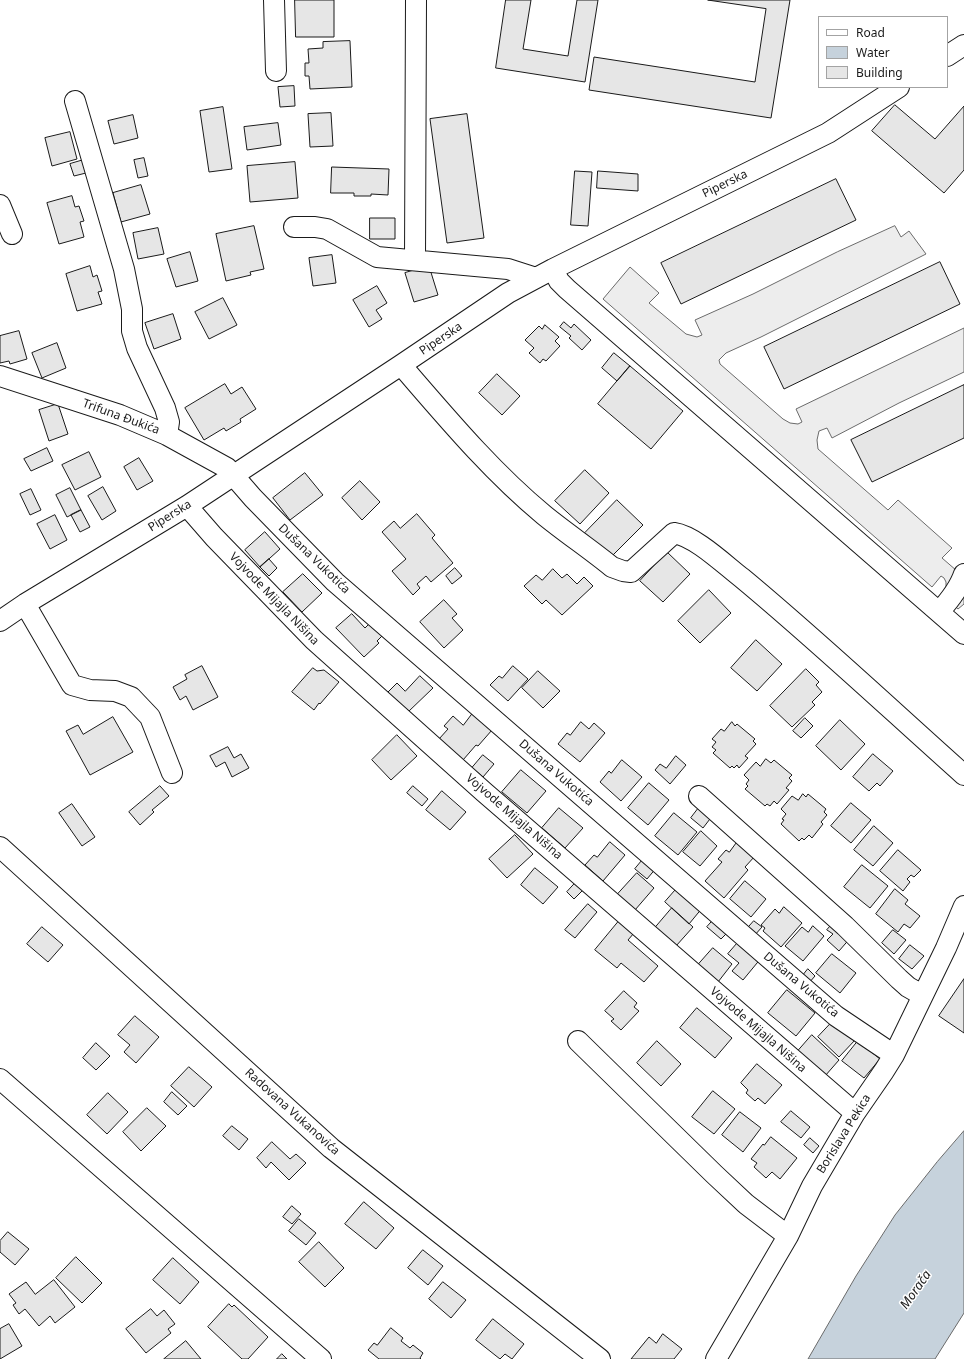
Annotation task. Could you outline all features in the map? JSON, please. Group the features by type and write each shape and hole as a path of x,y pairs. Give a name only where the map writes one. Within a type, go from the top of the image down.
{"street":[{"path":"274,0 276,71"},
{"path":"415,260 416,0"},
{"path":"948,55 964,45"},
{"name":"Piperska","path":"0,621 187,506 508,293 544,273 828,133 897,88"},
{"path":"75,101 124,270 132,309 133,336 137,348 165,408 169,422 167,435"},
{"path":"0,205 12,234"},
{"path":"294,226 327,229 377,257 544,273 559,281 964,634"},
{"path":"401,365 453,425 502,476 544,515 612,567 631,572 674,533 682,534 710,552 771,602 964,775"},
{"name":"Trifuna Đukića","path":"0,376 120,415 167,435 217,462 227,468 234,475"},
{"name":"Dušana Vukotića","path":"234,475 253,498 335,582 836,1016 894,1055"},
{"name":"Vojvode Mijajla Nišina","path":"187,506 214,537 314,640 490,797 855,1113"},
{"path":"939,612 961,583 964,574"},
{"path":"26,604 72,685 90,690 115,691 131,697 150,717 172,773"},
{"path":"699,796 845,926 899,979 908,987 922,995"},
{"name":"Radovana Vukanovića","path":"0,847 331,1148 600,1359"},
{"name":"Borislava Pekica","path":"716,1359 788,1236 812,1186 855,1113 894,1055 946,948 964,906"},
{"path":"578,1041 746,1204 788,1236"},
{"path":"0,1079 321,1359"}],"shaded area":[{"path":"895,226 901,237 909,231 926,254 726,353 719,360 720,364 783,419 790,423 798,424 802,422 796,409 964,328 964,372 899,403 832,438 827,428 819,431 817,440 818,449 888,510 898,500 952,548 942,558 964,577 964,604 958,609 942,595 946,587 944,578 941,576 932,587 603,299 630,267 659,293 649,303 686,334 697,337 702,335 695,320"}],"water":[{"name":"Morača","path":"964,1131 964,1313 935,1359 808,1359 856,1276 895,1215"}],"building":[{"path":"295,0 334,0 334,37 296,37"},
{"path":"506,0 531,0 523,49 568,56 577,0 598,0 585,82 496,68"},
{"path":"708,0 790,0 771,118 589,90 594,57 755,82 766,9"},
{"path":"350,41 352,87 310,89 309,76 305,76 305,63 309,63 308,49 323,48 323,42"},
{"path":"294,86 295,106 280,107 278,87"},
{"path":"895,105 935,139 964,106 964,170 944,193 872,131"},
{"path":"223,107 232,169 209,172 200,111"},
{"path":"331,113 333,146 310,147 308,114"},
{"path":"467,114 484,238 447,243 430,119"},
{"path":"133,115 138,138 114,144 108,121"},
{"path":"278,123 281,145 247,150 244,127"},
{"path":"70,132 77,159 52,166 45,138"},
{"path":"144,158 148,176 138,178 134,160"},
{"path":"87,159 90,172 74,176 70,164"},
{"path":"295,162 298,198 250,202 247,166"},
{"path":"332,167 389,169 388,195 371,194 371,196 354,196 354,193 331,193"},
{"path":"575,171 592,172 588,226 571,225"},
{"path":"598,171 638,174 638,191 597,188"},
{"path":"836,179 856,220 681,304 661,263"},
{"path":"141,185 150,214 121,222 113,193"},
{"path":"72,196 75,207 79,206 84,221 80,222 84,237 59,244 47,203"},
{"path":"370,218 395,218 395,239 370,239"},
{"path":"254,226 264,269 250,272 251,275 226,281 216,234"},
{"path":"158,228 164,254 138,259 133,233"},
{"path":"190,252 198,281 176,287 167,259"},
{"path":"332,255 336,283 313,286 309,258"},
{"path":"940,262 960,304 784,389 764,347"},
{"path":"90,266 93,277 97,275 102,291 98,292 102,304 77,311 66,274"},
{"path":"429,266 438,295 414,302 405,273"},
{"path":"377,286 387,303 376,310 382,319 369,327 353,300"},
{"path":"223,298 237,325 209,339 195,312"},
{"path":"173,314 181,339 154,349 145,323"},
{"path":"564,322 571,328 574,324 591,340 582,350 569,338 571,336 560,327"},
{"path":"545,325 559,337 555,341 560,346 546,361 543,359 540,363 529,353 534,348 525,340 539,326 542,329"},
{"path":"19,331 27,359 10,364 9,361 0,363 0,336"},
{"path":"57,343 66,368 42,378 32,353"},
{"path":"614,353 630,366 617,381 602,368"},
{"path":"630,366 683,411 651,449 598,404"},
{"path":"497,374 520,396 502,415 479,393"},
{"path":"225,384 231,394 242,387 256,409 240,419 241,422 226,431 224,428 204,440 185,408"},
{"path":"964,385 964,438 872,482 851,440"},
{"path":"58,404 68,434 49,441 39,410"},
{"path":"47,448 53,461 31,471 24,459"},
{"path":"89,452 101,477 75,490 62,465"},
{"path":"139,458 153,481 137,490 124,467"},
{"path":"585,470 609,493 580,524 555,501"},
{"path":"305,473 323,495 290,520 273,498"},
{"path":"360,481 380,502 362,520 342,498"},
{"path":"103,487 116,511 102,520 88,496"},
{"path":"70,488 81,510 67,517 56,495"},
{"path":"31,489 41,510 30,515 20,494"},
{"path":"617,500 643,525 611,557 585,533"},
{"path":"81,510 90,527 80,532 71,515"},
{"path":"417,514 435,535 432,538 453,563 431,582 426,576 417,584 420,588 413,595 392,571 406,559 382,532 394,521 400,528"},
{"path":"55,515 67,540 50,549 37,524"},
{"path":"265,532 280,549 260,567 245,550"},
{"path":"667,552 690,574 663,602 640,581"},
{"path":"269,559 277,568 269,576 260,567"},
{"path":"455,568 462,576 452,584 446,576"},
{"path":"553,569 562,578 567,574 577,584 584,577 593,586 562,615 546,600 542,604 524,586 536,575 542,580"},
{"path":"303,574 322,593 302,612 283,592"},
{"path":"709,590 731,613 700,643 678,621"},
{"path":"444,600 457,614 452,618 463,630 444,648 420,622"},
{"path":"352,614 365,628 372,621 384,634 377,641 379,643 364,657 336,628"},
{"path":"756,640 782,664 757,691 731,668"},
{"path":"202,666 218,697 193,710 186,696 180,700 173,687 187,679 185,675"},
{"path":"513,666 528,679 508,701 490,685 499,676 502,678"},
{"path":"313,668 317,671 324,670 339,682 314,710 292,692"},
{"path":"806,669 819,682 816,685 822,692 812,702 815,705 792,727 770,706"},
{"path":"538,671 560,691 543,708 522,688"},
{"path":"420,676 433,688 408,712 388,692 397,683 405,691"},
{"path":"473,713 492,730 463,760 439,739 448,729 444,726 453,716 463,725"},
{"path":"113,717 133,752 90,775 66,731 78,725 83,734"},
{"path":"805,718 813,726 801,738 793,731"},
{"path":"840,720 865,744 841,770 816,746"},
{"path":"581,722 589,729 594,723 605,733 580,762 558,744 567,733 570,735"},
{"path":"732,722 735,726 737,724 755,739 753,741 756,744 745,756 748,758 739,768 737,765 734,768 732,766 730,768 713,753 716,750 712,747 716,742 712,739 721,729 724,731"},
{"path":"397,735 417,756 391,780 372,760"},
{"path":"228,747 234,758 241,754 249,768 232,777 225,762 216,767 210,756"},
{"path":"873,754 893,771 880,786 877,783 869,791 853,777"},
{"path":"483,755 494,764 483,777 472,768"},
{"path":"676,756 686,765 670,784 655,770 660,764 666,768"},
{"path":"766,759 771,763 774,760 792,775 789,778 792,781 786,788 789,790 777,804 774,801 770,806 767,804 765,806 745,789 748,786 746,784 749,780 744,775 756,762 760,766"},
{"path":"622,760 642,777 621,801 600,782 609,771 611,773"},
{"path":"521,770 546,791 527,813 502,792"},
{"path":"649,783 669,800 648,825 628,808"},
{"path":"160,786 169,796 152,810 154,812 140,825 129,812"},
{"path":"413,786 428,799 422,806 407,793"},
{"path":"442,791 466,812 450,830 426,810"},
{"path":"803,794 806,797 808,794 826,809 824,812 827,815 821,822 823,824 812,838 809,835 804,840 802,838 799,841 781,824 784,820 782,819 786,814 781,809 792,796 798,800"},
{"path":"851,803 871,820 851,843 831,826"},
{"path":"72,804 95,837 82,846 59,813"},
{"path":"701,805 713,815 703,828 691,818"},
{"path":"559,808 583,828 565,848 542,828"},
{"path":"674,813 697,832 678,855 655,836"},
{"path":"874,826 893,843 873,866 854,850"},
{"path":"701,831 717,846 700,866 683,852"},
{"path":"515,835 533,854 507,878 489,859"},
{"path":"738,841 755,856 745,867 748,870 724,898 705,881 722,862 718,859 726,850 729,852"},
{"path":"610,842 625,855 603,881 585,865 594,855 597,857"},
{"path":"898,850 921,870 914,877 911,875 907,879 910,882 903,891 880,871"},
{"path":"645,857 657,867 647,879 635,869"},
{"path":"862,865 888,886 870,908 844,887"},
{"path":"535,868 558,887 543,904 521,885"},
{"path":"637,873 654,888 635,910 617,895"},
{"path":"579,879 587,886 574,899 567,892"},
{"path":"745,881 766,899 751,917 730,899"},
{"path":"679,886 703,907 689,924 665,902"},
{"path":"895,889 908,900 905,904 920,916 910,928 904,924 898,932 876,914"},
{"path":"588,904 597,912 575,938 565,930"},
{"path":"784,907 802,923 781,947 763,931 765,928 761,925 775,909 779,913"},
{"path":"672,908 693,927 676,946 655,928"},
{"path":"716,917 730,930 721,939 707,927"},
{"path":"619,921 634,933 628,940 658,966 644,982 621,963 617,968 595,950"},
{"path":"754,921 762,927 754,936 746,930"},
{"path":"835,921 852,936 839,951 827,940 833,934 827,930"},
{"path":"813,926 824,936 803,961 785,946 802,927 808,932"},
{"path":"42,927 63,945 48,962 27,944"},
{"path":"893,930 906,940 894,954 882,943"},
{"path":"741,939 762,957 743,980 732,971 739,963 728,954"},
{"path":"910,945 924,956 912,969 899,959"},
{"path":"713,948 732,964 718,982 698,965"},
{"path":"832,954 856,973 840,993 816,973"},
{"path":"808,969 815,976 808,984 801,978"},
{"path":"964,979 964,1033 939,1016"},
{"path":"787,990 815,1013 796,1036 768,1013"},
{"path":"624,991 637,1003 634,1007 639,1011 621,1030 611,1021 614,1019 605,1011"},
{"path":"697,1008 732,1038 715,1058 680,1028"},
{"path":"135,1016 159,1037 136,1063 124,1052 130,1045 118,1035"},
{"path":"835,1019 856,1039 839,1057 818,1037"},
{"path":"812,1035 839,1060 825,1076 798,1051"},
{"path":"657,1041 681,1064 661,1086 637,1063"},
{"path":"858,1041 880,1059 864,1078 842,1061"},
{"path":"96,1043 110,1056 96,1070 83,1058"},
{"path":"757,1064 782,1085 765,1104 758,1098 755,1101 746,1093 748,1090 741,1083"},
{"path":"189,1067 212,1087 194,1107 171,1086"},
{"path":"713,1091 735,1109 714,1134 692,1117"},
{"path":"172,1092 187,1106 178,1115 164,1102"},
{"path":"108,1093 128,1112 107,1134 87,1115"},
{"path":"147,1108 166,1126 141,1151 123,1132"},
{"path":"791,1111 810,1127 801,1138 781,1122"},
{"path":"740,1112 761,1128 743,1152 722,1135"},
{"path":"232,1126 248,1139 239,1150 223,1136"},
{"path":"771,1137 797,1158 780,1179 772,1172 766,1178 754,1167 757,1163 751,1159 763,1144 764,1145"},
{"path":"810,1138 819,1146 813,1153 804,1145"},
{"path":"272,1142 290,1159 296,1154 306,1163 289,1180 271,1162 266,1168 257,1158"},
{"path":"364,1202 394,1228 376,1249 345,1224"},
{"path":"292,1206 301,1214 292,1224 283,1217"},
{"path":"299,1219 316,1233 306,1245 289,1231"},
{"path":"8,1232 29,1249 15,1265 0,1252 0,1241"},
{"path":"319,1242 344,1268 325,1287 299,1262"},
{"path":"423,1250 443,1266 428,1285 408,1268"},
{"path":"76,1257 102,1283 82,1303 56,1278"},
{"path":"173,1258 199,1282 180,1304 153,1280"},
{"path":"54,1280 75,1307 55,1323 50,1316 39,1326 25,1309 19,1314 13,1305 16,1303 9,1294 26,1282 35,1294"},
{"path":"443,1282 466,1300 451,1318 429,1299"},
{"path":"229,1304 232,1307 234,1305 268,1337 248,1359 242,1359 208,1327"},
{"path":"151,1309 157,1316 164,1310 175,1324 168,1329 171,1333 146,1353 126,1329"},
{"path":"493,1319 524,1344 512,1359 505,1354 500,1359 476,1340"},
{"path":"9,1324 22,1346 0,1359 0,1329"},
{"path":"391,1328 403,1338 401,1341 410,1348 413,1345 423,1353 420,1358 421,1359 379,1359 368,1350 374,1343 377,1345"},
{"path":"663,1334 682,1349 674,1359 631,1359 649,1337 656,1343"},
{"path":"186,1341 201,1359 164,1359"},
{"path":"282,1354 287,1359 277,1359"}]}
